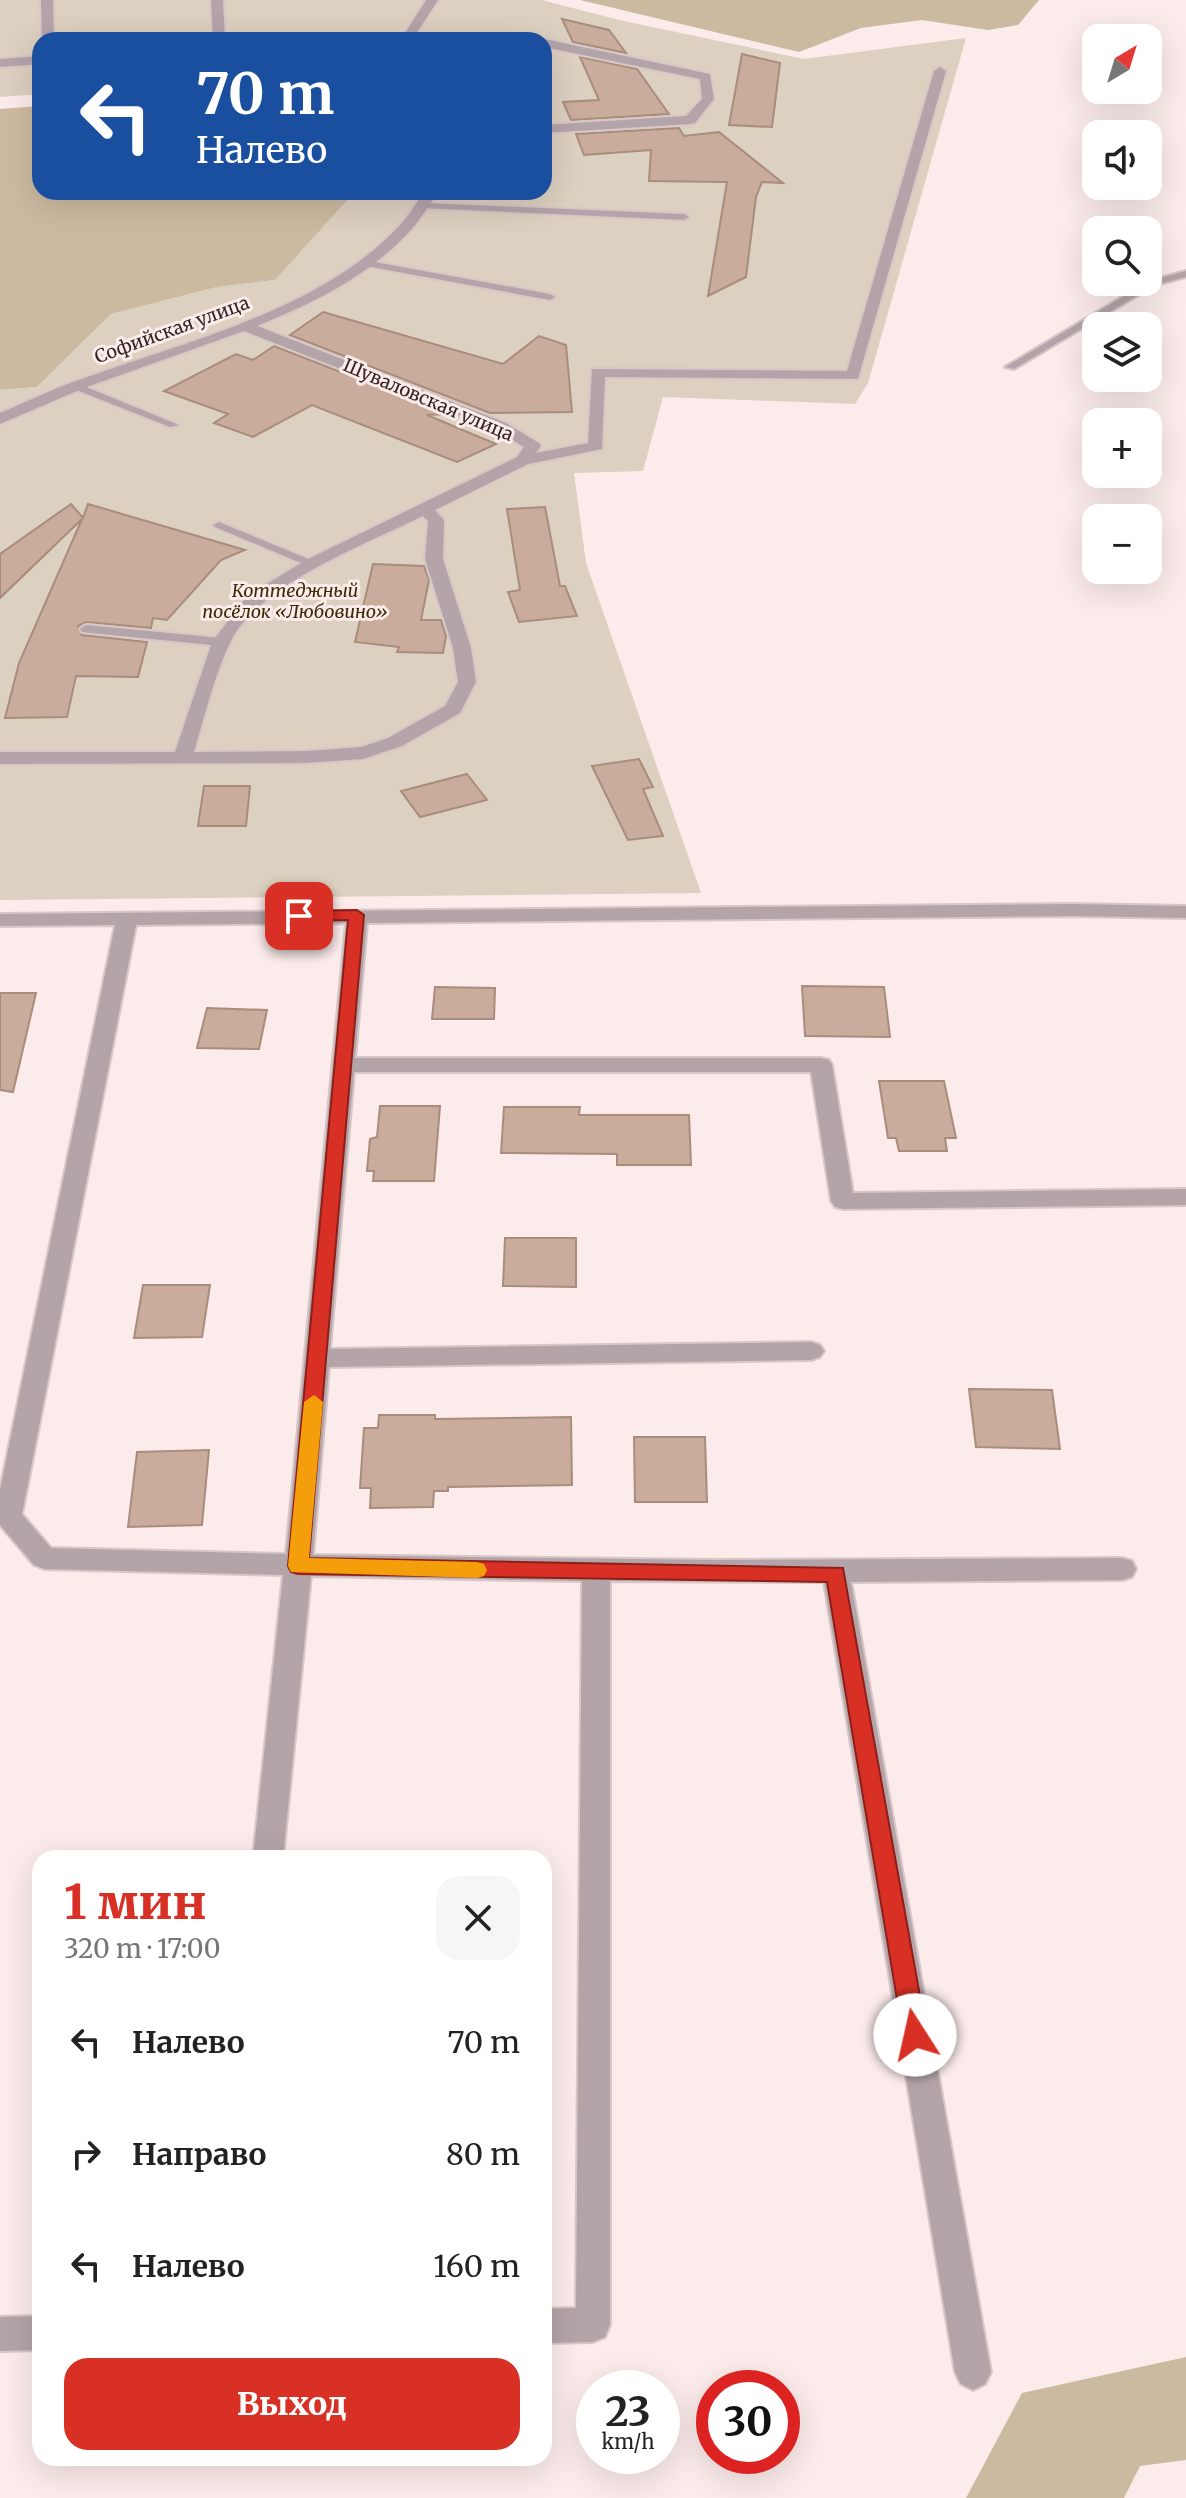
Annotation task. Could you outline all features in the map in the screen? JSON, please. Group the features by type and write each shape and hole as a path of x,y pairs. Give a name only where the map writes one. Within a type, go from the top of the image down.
{"street":[{"path":"47,0 48,32"},
{"path":"217,0 219,32"},
{"path":"417,32 432,0"},
{"path":"552,45 706,77 708,99 690,120 552,129"},
{"path":"0,63 32,61"},
{"path":"523,460 596,446 597,372 853,376 940,71"},
{"name":"Софийская улица","path":"0,419 75,386 247,327 369,264 426,200"},
{"name":"Шуваловская улица","path":"182,758 221,642 253,600 312,564 523,460 533,446 500,426 247,327"},
{"path":"0,758 305,757 363,753 395,742 453,709 467,682 464,660 434,559 436,520 423,507"},
{"path":"0,920 1056,910 1186,912"},
{"path":"269,1850 318,1358 357,915"},
{"path":"127,918 8,1516 44,1558 596,1573 836,1574 1122,1569"},
{"path":"345,1065 821,1065 843,1201 1186,1197"},
{"path":"318,1358 811,1351"},
{"path":"552,2326 593,2325 596,1573"},
{"path":"836,1574 973,2372"},
{"path":"0,2334 32,2333"}],"lane":[{"path":"441,200 684,217"},
{"path":"369,264 550,297"},
{"path":"1010,367 1152,283 1186,274"},
{"path":"75,386 174,425"},
{"path":"219,525 312,564"},
{"path":"86,629 221,642"}],"green space":[{"name":"Коттеджный посёлок «Любовино»","path":"0,0 542,0 619,20 804,59 966,38 868,383 855,404 663,397 643,471 574,473 586,563 701,893 0,900 0,390 37,387 111,314 217,287 275,280 348,200 552,200 552,32 32,32 32,95 0,97"}],"shaded area":[{"path":"580,0 1039,0 1018,25 988,30 922,20 861,28 799,52"},
{"path":"32,107 32,200 348,200 275,280 217,287 111,314 37,387 0,390 0,109"},
{"path":"1186,2357 1186,2460 1140,2466 1124,2498 966,2498 1022,2393"}],"building":[{"path":"562,19 609,30 626,53 573,42"},
{"path":"742,54 780,63 772,127 729,125"},
{"path":"580,57 637,69 669,114 571,120 563,102 599,100"},
{"path":"679,128 684,136 719,132 783,183 762,182 756,197 746,277 708,296 727,182 649,181 651,150 584,155 576,134"},
{"path":"323,312 503,364 539,336 566,345 572,412 490,413 290,335"},
{"path":"274,346 448,414 427,415 496,444 457,462 312,405 253,437 214,423 228,414 164,391 236,354 253,360"},
{"path":"71,504 83,518 88,504 245,550 221,560 167,620 153,618 151,628 86,622 78,626 82,635 147,642 138,677 76,676 67,717 5,718 19,663 82,519 0,598 0,554"},
{"path":"545,507 560,586 565,586 577,616 519,622 508,592 520,590 507,509"},
{"path":"373,564 424,566 429,580 421,620 441,620 446,636 443,653 397,652 399,647 355,642"},
{"path":"639,759 653,787 643,789 663,836 628,840 592,766"},
{"path":"467,774 487,800 420,817 401,791"},
{"path":"204,786 250,786 246,826 198,826"},
{"path":"802,986 884,987 890,1037 805,1036"},
{"path":"435,987 495,988 494,1019 432,1019"},
{"path":"0,993 36,993 13,1092 0,1090"},
{"path":"207,1008 267,1010 259,1049 197,1048"},
{"path":"879,1081 944,1081 956,1138 945,1138 947,1151 899,1151 896,1138 888,1138"},
{"path":"380,1106 440,1106 434,1181 373,1181 374,1171 367,1171 370,1139 377,1137"},
{"path":"504,1107 580,1107 579,1115 689,1115 691,1165 617,1165 617,1154 501,1153"},
{"path":"505,1238 576,1238 576,1287 503,1286"},
{"path":"143,1285 210,1285 202,1337 134,1338"},
{"path":"969,1389 1052,1390 1060,1449 976,1447"},
{"path":"379,1415 435,1415 435,1419 571,1417 572,1485 448,1487 448,1491 434,1491 433,1507 370,1508 371,1488 360,1488 364,1428 378,1428"},
{"path":"634,1437 705,1437 707,1502 635,1502"},
{"path":"209,1450 202,1525 128,1527 137,1452"}],"slow traffic":[{"path":"314,1402 298,1566 477,1570"}],"route":[{"path":"299,916 357,915 298,1566 596,1573 836,1574 915,2035"}]}
